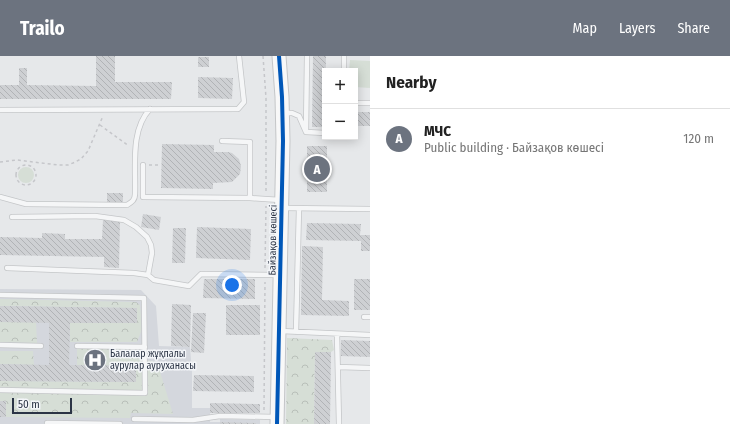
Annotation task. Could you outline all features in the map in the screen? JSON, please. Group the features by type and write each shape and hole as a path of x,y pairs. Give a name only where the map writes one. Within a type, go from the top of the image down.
{"street":[{"name":"Байзақов көшесі","path":"273,419 279,331 281,204 282,114 278,56"}],"lane":[{"path":"0,110 238,109 244,102 239,56"},
{"path":"306,132 307,56"},
{"path":"344,56 344,68"},
{"path":"358,103 370,103"},
{"path":"0,197 26,204 127,205 135,199 137,133 143,116 150,109"},
{"path":"282,114 299,116 306,132"},
{"path":"306,132 322,133"},
{"path":"222,141 250,142 250,198"},
{"path":"143,165 143,197 250,198 266,199 299,208 370,209"},
{"path":"296,332 299,208"},
{"path":"12,217 95,216 124,220 136,227 147,237 151,244 152,253 148,275"},
{"path":"7,268 134,273 148,275 154,280 189,286 201,274 280,275"},
{"path":"0,295 144,298 145,393 0,390"},
{"path":"364,317 370,317"},
{"path":"279,331 370,335"},
{"path":"337,334 339,424"},
{"path":"0,346 41,346"},
{"path":"77,346 145,347"},
{"path":"338,367 370,368"},
{"path":"134,419 193,420 220,416 273,419"},
{"path":"47,423 120,424"}],"path":[{"path":"262,56 266,98 265,274 273,419"},
{"path":"0,162 28,160 58,165 68,165 73,163 80,159 88,151 105,110"},
{"path":"100,125 136,150"},
{"path":"27,165 28,160"},
{"path":"27,165 33,168 36,178 32,183 26,185 18,181 16,175 21,167 27,165"},
{"path":"143,165 161,165"}],"shaded area":[{"name":"Балалар жұқпалы аурулар ауруханасы","path":"0,289 141,290 156,306 159,346 190,347 192,408 210,408 210,422 220,422 220,419 260,420 260,424 0,424"}],"green space":[{"path":"350,60 370,61 370,88 358,87 358,68 349,68"},
{"path":"23,167 29,167 34,172 32,181 29,183 23,183 18,178 18,172"},
{"path":"0,299 136,302 140,305 142,329 137,342 70,342 70,323 136,323 137,308 0,306"},
{"path":"0,322 36,322 37,343 0,342"},
{"path":"287,338 332,340 334,350 331,352 315,352 314,424 286,424"},
{"path":"77,346 145,347 145,360 157,362 173,414 131,413 130,418 6,417 6,401 0,401 0,381 135,382 136,366 77,365"},
{"path":"0,351 33,351 34,365 0,364"}],"building":[{"path":"96,56 115,56 115,82 172,82 171,99 0,99 0,85 19,85 19,68 27,68 27,85 96,86"},
{"path":"313,56 326,56 326,68 322,68 322,127 312,127"},
{"path":"198,57 209,57 209,67 198,67"},
{"path":"198,77 233,78 232,99 198,98"},
{"path":"358,112 370,112 370,126 358,126"},
{"path":"162,144 214,145 214,152 232,153 239,159 241,166 240,174 232,182 213,183 213,189 161,188"},
{"path":"307,146 327,146 327,192 307,192"},
{"path":"107,193 123,193 123,203 107,203"},
{"path":"143,214 161,217 159,230 141,227"},
{"path":"103,220 120,220 119,268 104,267 104,257 0,255 0,237 42,238 42,233 65,234 65,239 102,239"},
{"path":"307,223 361,224 360,235 370,235 370,251 361,251 361,241 306,240"},
{"path":"197,227 251,229 250,260 196,258"},
{"path":"173,228 186,228 185,263 172,263"},
{"path":"302,246 323,247 322,300 349,301 349,316 301,315"},
{"path":"204,279 255,279 255,299 203,298"},
{"path":"354,279 370,279 370,310 354,310"},
{"path":"172,304 191,305 190,347 171,346"},
{"path":"226,305 260,305 260,335 226,335"},
{"path":"0,306 137,308 137,323 70,323 69,365 136,366 136,382 0,381 0,364 49,365 49,323 0,322"},
{"path":"193,313 206,313 204,353 191,352"},
{"path":"341,340 370,341 370,357 341,356"},
{"path":"315,352 331,352 330,424 314,424"},
{"path":"194,375 254,376 254,392 193,391"},
{"path":"0,401 6,401 6,417 0,417"},
{"path":"210,403 260,404 260,413 210,413"},
{"path":"220,422 256,423 256,424 220,424"}],"cycle path":[{"path":"277,424 283,141 279,56"}],"place":[{"name":"МЧС","path":"317,169"},
{"name":"Балалар жұқпалы аурулар ауруханасы","path":"95,360"}]}
